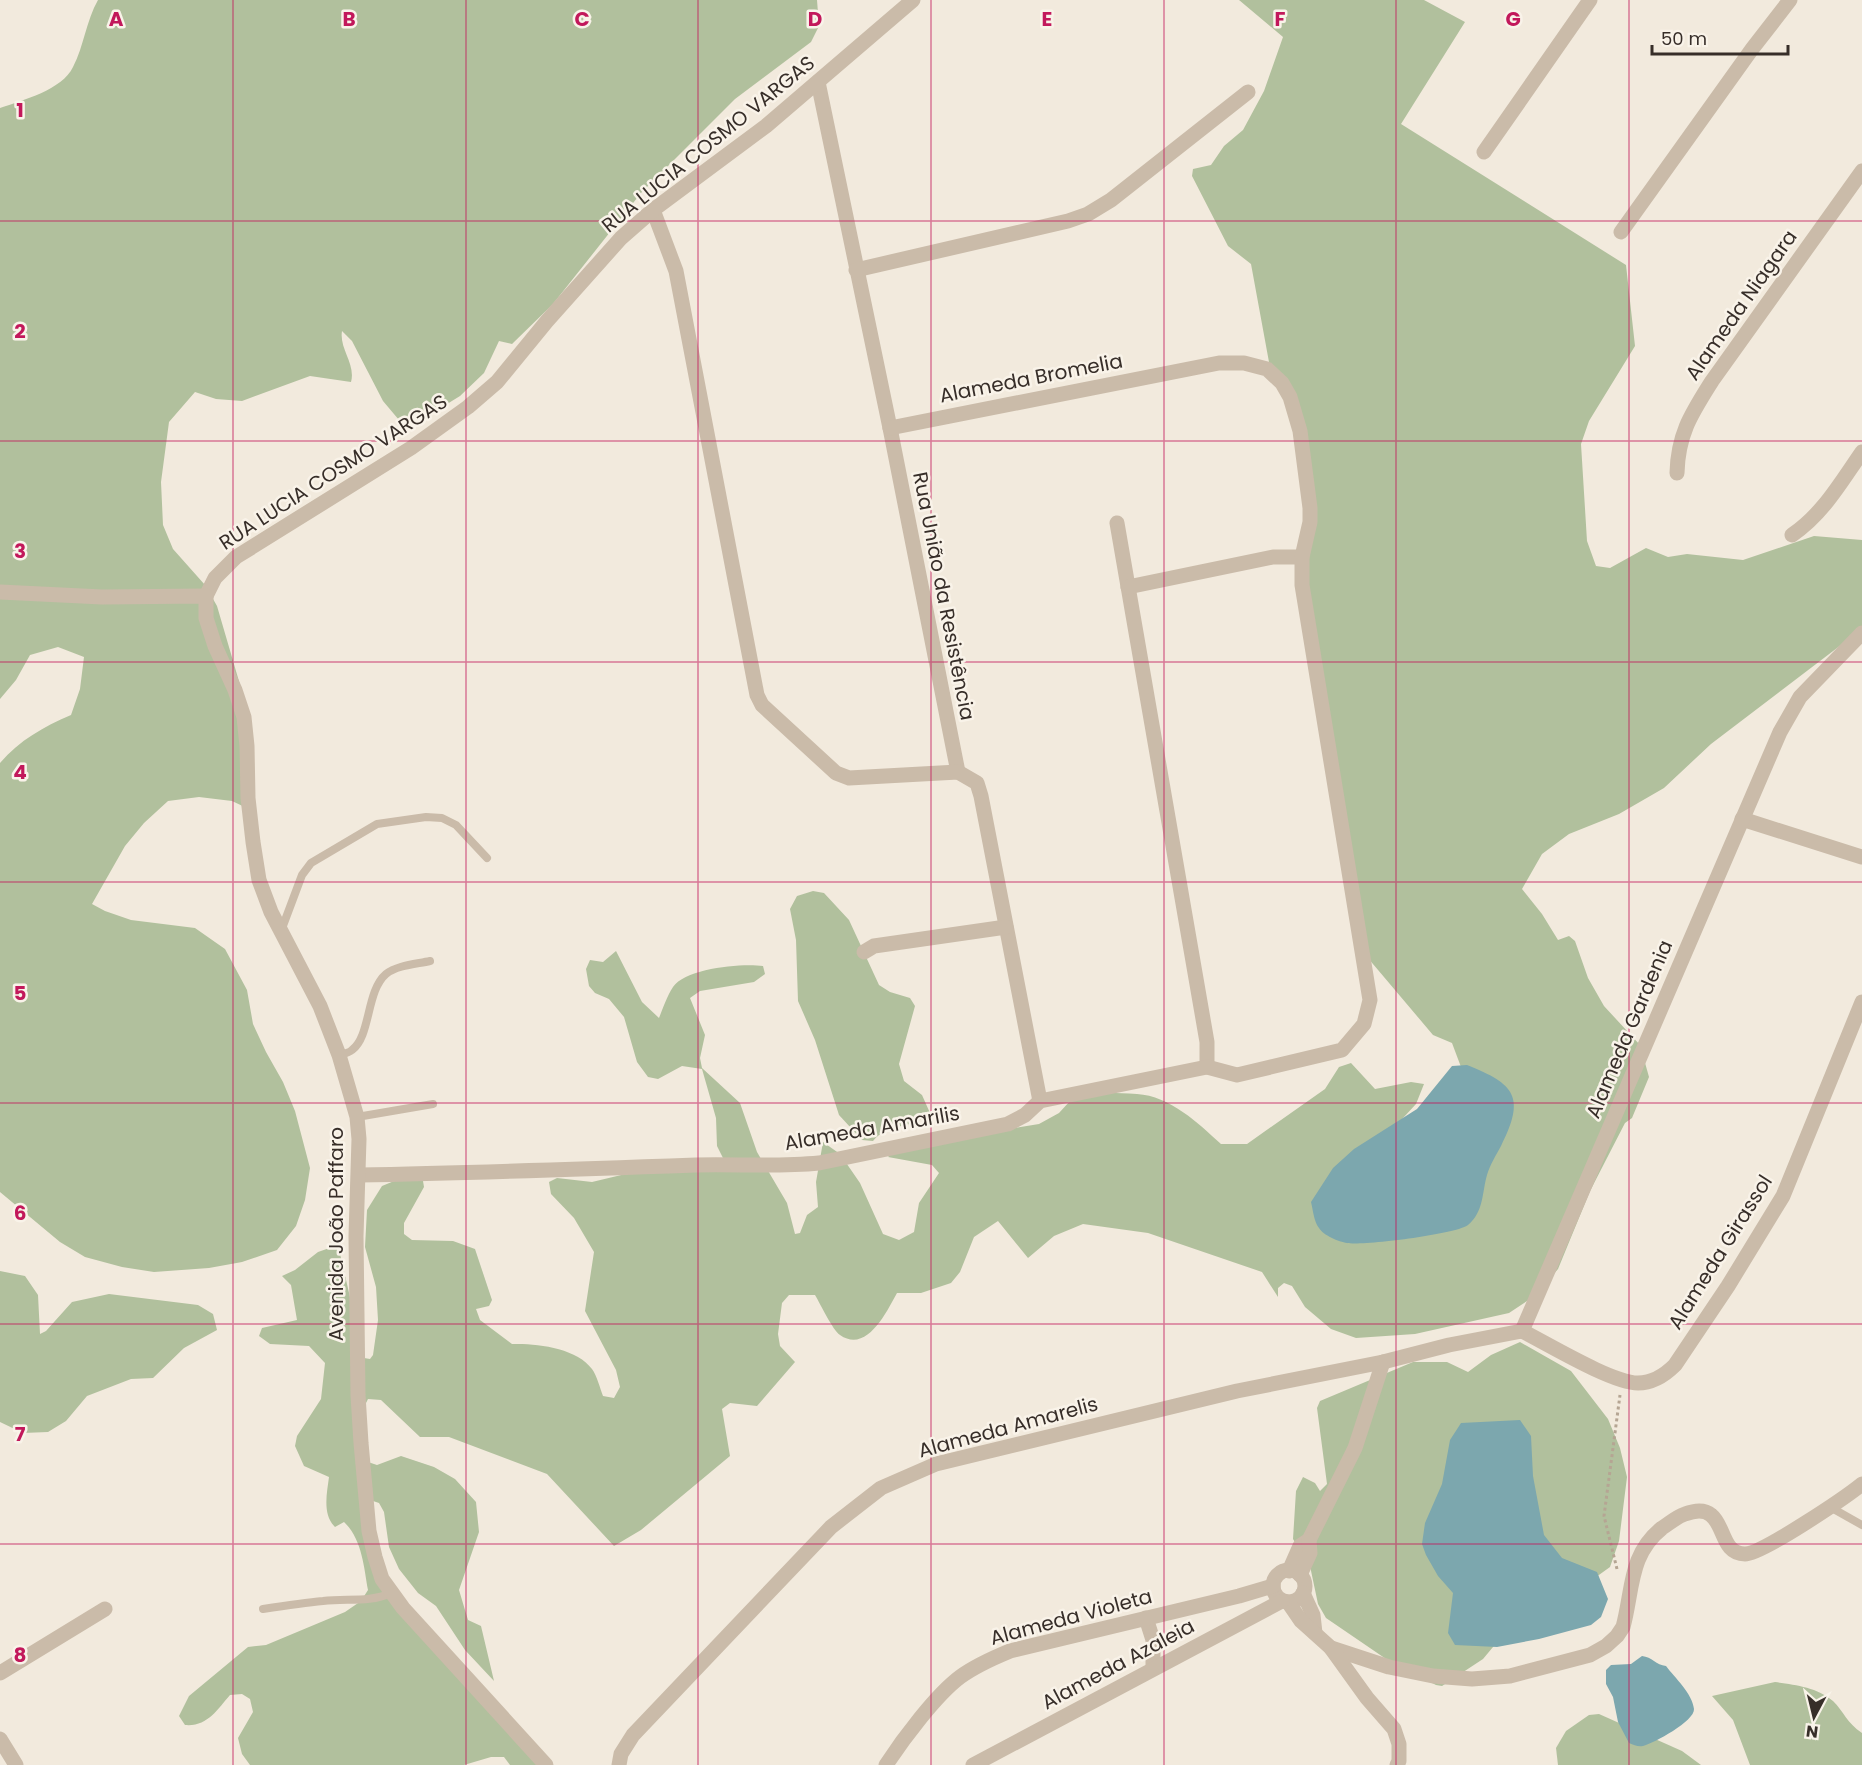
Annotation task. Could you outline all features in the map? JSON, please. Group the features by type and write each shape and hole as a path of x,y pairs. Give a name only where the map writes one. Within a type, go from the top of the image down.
{"street":[{"name":"RUA LUCIA COSMO VARGAS","path":"206,596 215,578 236,557 411,448 468,407 497,382 547,321 621,238 653,210 758,133 913,0"},
{"path":"1484,152 1590,0"},
{"path":"1621,232 1752,49 1790,0"},
{"path":"818,82 890,428"},
{"path":"856,270 1068,221 1088,214 1111,200 1248,92"},
{"name":"Alameda Niagara","path":"1677,473 1680,439 1691,413 1862,171"},
{"path":"653,210 676,271 757,695 762,705 836,773 849,778 958,772 976,783 981,796 1040,1101"},
{"name":"Alameda Bromelia","path":"890,428 1219,363 1244,363 1267,369 1282,383 1290,397 1300,431 1310,508 1310,522 1302,558 1302,585 1370,1000 1364,1024"},
{"name":"Rua União da Resistência","path":"890,428 958,772"},
{"path":"1792,535 1804,527 1828,501 1862,452"},
{"path":"1117,523 1207,1042 1208,1067"},
{"path":"1128,586 1273,557 1302,558"},
{"path":"0,592 102,597 206,596"},
{"name":"Avenida João Paffaro","path":"206,596 206,618 214,646 235,690 244,717 248,798 254,852 260,880 271,912 320,1006 339,1055 357,1117 359,1174 356,1236 361,1443 369,1531 382,1579 411,1617 546,1765"},
{"name":"Alameda Gardenia","path":"1522,1331 1780,732 1800,697 1862,633"},
{"path":"1742,819 1862,857"},
{"path":"864,952 874,946 1006,927"},
{"name":"Alameda Girassol","path":"1522,1331 1622,1380 1636,1383 1664,1376 1675,1365 1728,1286 1783,1196 1862,1002"},
{"name":"Alameda Amarilis","path":"359,1174 516,1172 699,1165 790,1166 819,1163 1008,1124 1024,1115 1040,1101 1208,1067 1237,1076 1342,1050 1364,1024"},
{"path":"1295,1573 1278,1575 1273,1586 1277,1597 1286,1601 1294,1601 1303,1593 1305,1586 1295,1573 1300,1546 1309,1540 1355,1448 1383,1362 1449,1345 1522,1331"},
{"name":"Alameda Amarelis","path":"619,1765 621,1754 633,1735 831,1527 881,1488 936,1464 1237,1391 1383,1362"},
{"path":"1331,1648 1389,1667 1433,1676 1472,1679 1510,1676 1590,1654 1606,1646 1623,1627 1637,1560 1653,1535 1677,1516 1697,1511 1712,1515 1728,1546 1744,1554 1753,1553 1830,1507 1862,1484"},
{"name":"Alameda Violeta","path":"894,1762 941,1694 960,1677 983,1663 1010,1651 1273,1586"},
{"path":"1303,1593 1313,1615 1315,1633"},
{"path":"1286,1601 1301,1622 1331,1648 1367,1698 1394,1728 1399,1744 1397,1765"},
{"name":"Alameda Azaleia","path":"973,1765 1152,1668 1286,1601"},
{"path":"0,1674 105,1609"},
{"path":"1146,1618 1153,1640 1152,1668"},
{"path":"1,1743 16,1765"}],"lane":[{"path":"281,931 302,875 311,863 377,824 426,817 442,818 456,825 487,858"},
{"path":"339,1055 352,1051 358,1044 375,991 386,974 402,967 430,961"},
{"path":"357,1117 433,1104"},
{"path":"1830,1507 1862,1525"},
{"path":"263,1609 325,1600 379,1599 392,1593"}],"path":[{"path":"1617,1569 1604,1516 1622,1380"}],"green space":[{"path":"98,0 817,0 819,26 811,42 735,99 641,193 553,304 512,344 499,341 484,373 460,396 426,417 399,420 383,401 352,341 342,331 343,344 351,369 351,382 310,376 242,401 216,399 195,392 169,422 161,482 163,525 173,549 205,585 217,606 243,695 249,809 232,801 199,797 168,801 144,823 125,846 92,904 131,920 195,928 225,949 247,990 253,1024 283,1082 295,1111 310,1168 305,1200 296,1226 277,1250 242,1262 209,1268 154,1272 122,1267 85,1257 60,1242 0,1192 0,763 32,735 71,715 80,689 84,657 58,647 30,655 16,680 0,699 0,108 41,93 68,75 77,59"},
{"path":"1239,0 1424,0 1465,22 1401,124 1626,265 1635,346 1589,421 1581,444 1587,541 1596,566 1610,568 1646,548 1668,557 1687,554 1743,560 1814,536 1862,540 1862,629 1711,744 1664,788 1619,814 1569,834 1542,854 1522,889 1542,914 1558,940 1569,936 1575,941 1588,978 1604,1006 1640,1045 1649,1077 1632,1118 1625,1123 1590,1191 1558,1269 1536,1295 1509,1313 1415,1334 1356,1338 1331,1329 1305,1307 1292,1286 1284,1283 1278,1288 1278,1297 1262,1272 1148,1233 1083,1224 1054,1236 1028,1258 998,1221 974,1237 960,1272 951,1283 921,1293 897,1293 875,1328 859,1339 850,1339 837,1332 815,1295 789,1295 782,1303 778,1334 780,1346 795,1362 757,1406 730,1403 722,1409 730,1456 641,1530 614,1546 547,1474 449,1437 420,1437 381,1400 368,1399 363,1409 368,1462 377,1465 401,1456 434,1467 455,1479 476,1502 479,1532 459,1590 468,1620 481,1626 494,1681 465,1650 436,1606 418,1593 399,1569 389,1547 384,1512 379,1503 373,1501 379,1574 542,1765 510,1765 504,1757 491,1757 464,1765 250,1765 242,1754 238,1738 253,1712 250,1699 242,1694 230,1695 216,1712 205,1720 193,1725 185,1725 179,1716 189,1696 248,1647 266,1645 345,1612 361,1601 368,1590 355,1537 344,1522 335,1527 328,1516 326,1503 329,1477 304,1466 295,1446 297,1436 321,1399 325,1363 309,1346 270,1344 259,1336 262,1328 297,1320 291,1285 282,1276 295,1270 318,1252 338,1245 364,1358 370,1359 373,1355 378,1320 376,1287 365,1247 367,1210 382,1186 399,1179 423,1181 424,1187 404,1223 404,1234 412,1240 453,1241 475,1249 492,1300 489,1306 476,1309 480,1320 512,1344 555,1348 577,1356 592,1369 603,1396 614,1398 620,1387 616,1370 585,1311 594,1252 574,1218 551,1194 549,1182 557,1178 592,1182 638,1171 725,1162 717,1146 716,1118 702,1069 682,1066 658,1079 648,1077 637,1062 624,1017 609,999 595,993 589,986 586,969 590,960 603,962 616,951 642,1002 659,1018 673,987 690,975 729,966 763,966 765,974 754,982 700,991 690,998 705,1035 700,1058 702,1068 740,1103 757,1152 787,1203 795,1234 800,1233 807,1215 818,1207 816,1182 823,1142 840,1154 860,1183 883,1234 899,1240 914,1232 919,1203 939,1173 932,1165 888,1157 894,1151 951,1138 1039,1124 1059,1113 1081,1089 1149,1096 1183,1112 1221,1144 1247,1144 1325,1089 1339,1067 1351,1063 1375,1089 1411,1082 1424,1084 1416,1104 1342,1184 1464,1075 1452,1043 1433,1035 1362,951 1302,558 1310,522 1290,397 1271,373 1251,264 1228,246 1192,176 1193,169 1211,165 1224,146 1243,130 1264,91 1283,37"},
{"path":"813,891 824,893 849,920 879,985 890,992 910,998 915,1006 899,1064 904,1081 922,1095 930,1113 923,1119 886,1131 873,1141 862,1140 839,1115 815,1040 798,1001 796,940 790,909 797,896"},
{"path":"0,1271 25,1276 38,1295 40,1334 46,1331 72,1302 109,1294 198,1305 213,1314 217,1330 184,1348 153,1378 131,1379 87,1396 66,1421 48,1432 23,1433 0,1422"},
{"path":"1520,1342 1571,1371 1608,1419 1620,1448 1627,1477 1619,1541 1610,1567 1498,1641 1483,1659 1442,1686 1436,1685 1389,1661 1326,1618 1318,1604 1310,1566 1293,1539 1296,1491 1303,1477 1315,1483 1320,1491 1327,1484 1317,1408 1320,1401 1413,1362 1447,1362 1468,1372 1491,1355"},
{"path":"1775,1682 1813,1690 1833,1701 1862,1733 1862,1765 1750,1765 1733,1720 1712,1696"},
{"path":"1599,1714 1682,1751 1701,1765 1558,1765 1556,1748 1566,1731 1589,1715"}],"water":[{"path":"1467,1065 1505,1086 1514,1104 1509,1129 1488,1171 1482,1202 1473,1220 1468,1225 1447,1232 1371,1243 1344,1242 1324,1233 1316,1223 1311,1202 1333,1168 1354,1149 1417,1109 1452,1066"},
{"path":"1520,1420 1531,1436 1533,1476 1544,1535 1562,1558 1597,1572 1608,1599 1601,1617 1591,1625 1497,1647 1455,1645 1448,1633 1453,1593 1438,1576 1426,1555 1422,1544 1425,1523 1442,1484 1450,1440 1461,1423"},
{"path":"1642,1656 1666,1666 1687,1692 1694,1709 1693,1714 1673,1731 1648,1744 1639,1746 1629,1743 1618,1722 1613,1697 1606,1684 1606,1670 1611,1665 1631,1664"}]}
